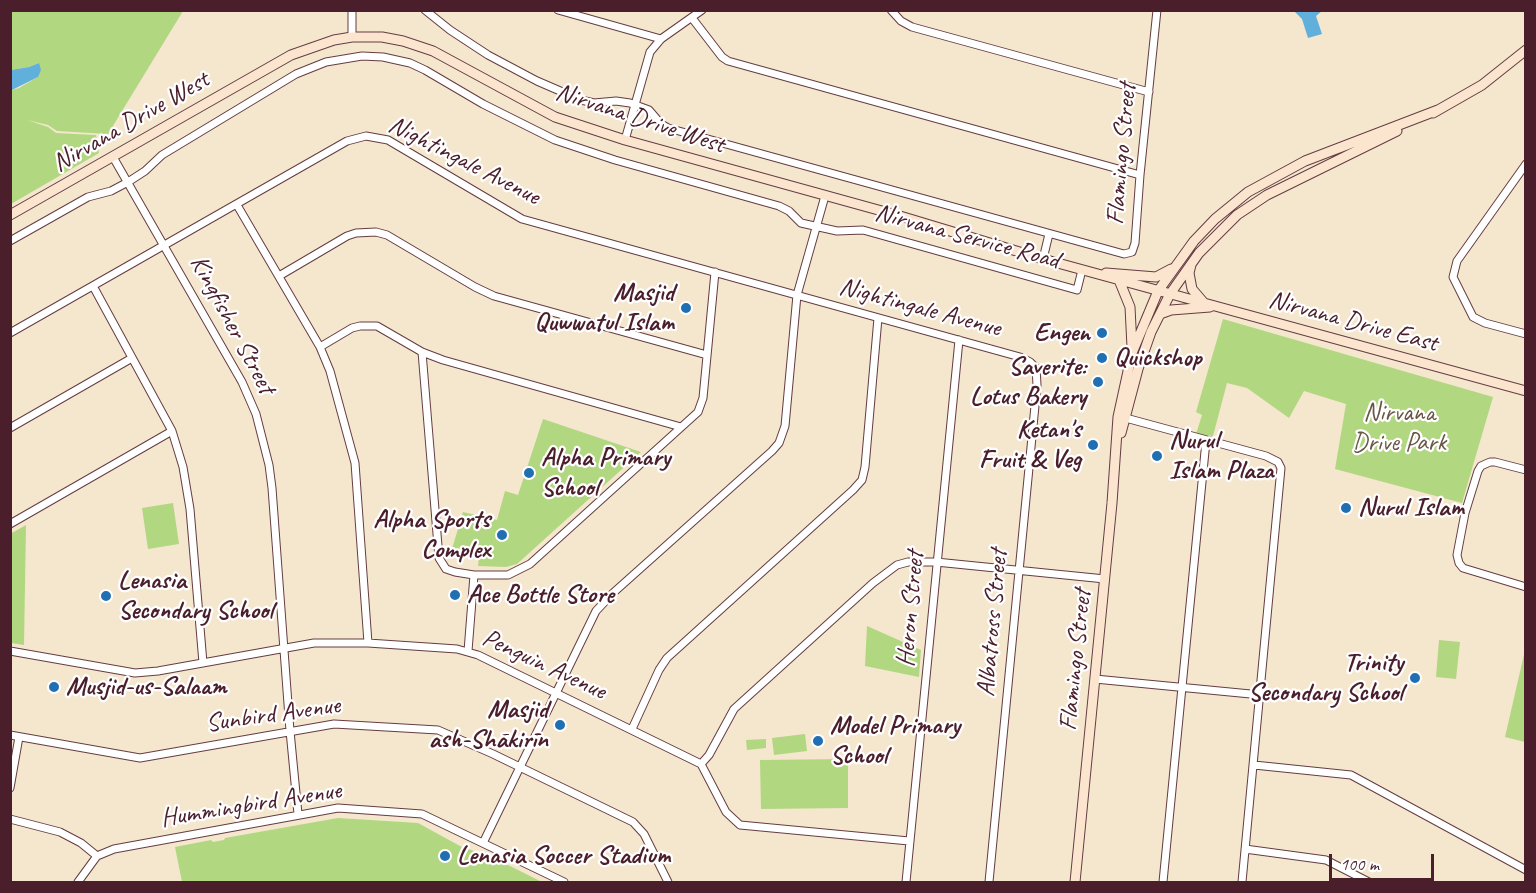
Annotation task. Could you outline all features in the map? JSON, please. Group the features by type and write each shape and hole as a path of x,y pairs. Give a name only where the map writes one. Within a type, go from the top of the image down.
{"main road":[{"name":"Nirvana Drive West","path":"10,215 291,55 317,44 352,37 382,37 420,45 555,117 625,140 1170,294"},
{"path":"1438,110 1482,85 1526,50"},
{"name":"Flamingo Street","path":"1122,417 1138,369 1170,294 1193,260 1237,215 1268,195 1438,110"},
{"name":"Flamingo Street","path":"1075,882 1118,441 1132,353 1158,291 1194,241 1215,219 1248,192 1305,161 1438,110"},
{"path":"1193,260 1189,273 1191,285 1194,293 1209,305"},
{"path":"1087,271 1156,276 1174,268"},
{"path":"1119,280 1130,307 1132,353"},
{"name":"Nirvana Drive East","path":"1170,294 1526,391"},
{"path":"1160,314 1171,310 1209,305"}],"street":[{"path":"425,10 488,55 547,85 594,104 615,101 634,104"},
{"path":"558,10 662,39"},
{"path":"625,140 647,58 662,39 702,10"},
{"path":"891,10 901,21 912,27 1149,92"},
{"name":"Flamingo Street","path":"1049,234 1119,253 1132,252 1135,243 1157,10"},
{"path":"351,12 352,37"},
{"path":"692,18 722,57 728,61 1140,176"},
{"name":"Nirvana Service Road","path":"10,241 88,197 111,191 128,182 145,171 162,155 296,74 343,58 383,57 410,63 530,129 581,150 779,206 789,211 801,222 817,227 837,231 863,230 1077,290 1087,271"},
{"name":"Nirvana Service Road","path":"634,104 648,110 668,128 1049,234 1043,259"},
{"name":"Nightingale Avenue","path":"10,333 347,141 359,137 376,136 388,140 522,219 1025,359 1036,368"},
{"name":"Kingfisher Street","path":"113,157 248,392 256,414 272,488 298,814"},
{"path":"1526,164 1457,261 1453,277 1473,317 1485,323 1526,334"},
{"path":"483,843 600,605 779,443 785,426 797,295 825,196"},
{"path":"237,205 320,347 330,371 355,463 368,643"},
{"path":"279,276 347,236 376,232 387,235 494,296 707,355"},
{"path":"422,352 437,552 440,562 446,569 455,573 508,575 524,569 701,408 715,272"},
{"path":"93,286 171,430 183,467 190,509 202,663"},
{"path":"632,729 667,658 854,490 862,480 878,318"},
{"path":"320,347 352,328 369,325 386,330 422,352 443,360 681,427"},
{"name":"Heron Street","path":"906,882 958,340"},
{"path":"10,428 132,358"},
{"name":"Albatross Street","path":"989,882 1037,385 1036,368"},
{"path":"1122,417 1266,456 1278,462 1281,475 1242,882"},
{"path":"10,524 171,430"},
{"path":"1163,882 1206,441"},
{"path":"1526,470 1490,462 1481,466 1465,513 1456,555 1462,568 1526,587"},
{"path":"909,841 741,825 726,812 701,764 734,709 873,583 902,563 936,562 1105,579"},
{"path":"468,651 474,575"},
{"name":"Penguin Avenue","path":"10,651 135,673 314,643 368,643 468,651 701,764"},
{"path":"1095,679 1261,695"},
{"name":"Sunbird Avenue","path":"10,735 140,758 290,730 344,724 438,730 633,822 644,834 668,882"},
{"path":"10,788 19,737"},
{"path":"1254,765 1351,775 1526,870"},
{"name":"Hummingbird Avenue","path":"97,856 114,849 338,808 417,813 564,882"},
{"path":"10,819 60,832 75,839 97,856 78,882"},
{"path":"1245,849 1326,860 1370,882"}],"green space":[{"path":"11,11 183,11 108,134 57,131 48,125 27,120 48,127 56,133 96,135 99,153 11,204 10,88 12,90 19,88 38,77 39,63 11,70"},
{"name":"Nirvana Drive Park","path":"1223,319 1493,397 1462,503 1335,469 1346,404 1304,391 1289,418 1247,388 1227,383 1213,436 1196,434 1202,415 1196,412"},
{"path":"543,419 641,452 517,564 506,567 478,566 479,557 452,549 463,512 497,520 505,491 518,495"},
{"path":"173,503 179,544 148,549 142,508"},
{"path":"26,525 24,645 11,643 10,534"},
{"path":"867,626 921,650 919,677 865,666"},
{"path":"1439,640 1460,642 1456,679 1436,677"},
{"path":"1525,650 1525,742 1505,737"},
{"path":"805,734 807,751 774,755 772,738"},
{"path":"766,739 766,748 747,750 746,740"},
{"path":"848,759 848,808 761,809 760,760"},
{"path":"338,818 418,823 460,846 496,859 542,882 182,882 175,847"}],"water":[{"path":"1294,11 1322,11 1316,16 1322,34 1308,38 1302,19"},
{"path":"39,63 41,70 38,77 12,90 11,70"}],"place":[{"name":"Masjid Quwwatul Islam","path":"686,308"},
{"name":"Engen","path":"1102,333"},
{"name":"Quickshop","path":"1102,358"},
{"name":"Saverite: Lotus Bakery","path":"1098,382"},
{"name":"Ketan's Fruit & Veg","path":"1093,445"},
{"name":"Nurul Islam Plaza","path":"1157,456"},
{"name":"Alpha Primary School","path":"529,473"},
{"name":"Nurul Islam","path":"1346,508"},
{"name":"Alpha Sports Complex","path":"502,535"},
{"name":"Ace Bottle Store","path":"455,595"},
{"name":"Lenasia Secondary School","path":"106,596"},
{"name":"Trinity Secondary School","path":"1415,678"},
{"name":"Musjid-us-Salaam","path":"54,687"},
{"name":"Masjid ash-Shākirīn","path":"560,725"},
{"name":"Model Primary School","path":"818,741"},
{"name":"Lenasia Soccer Stadium","path":"445,856"}]}
